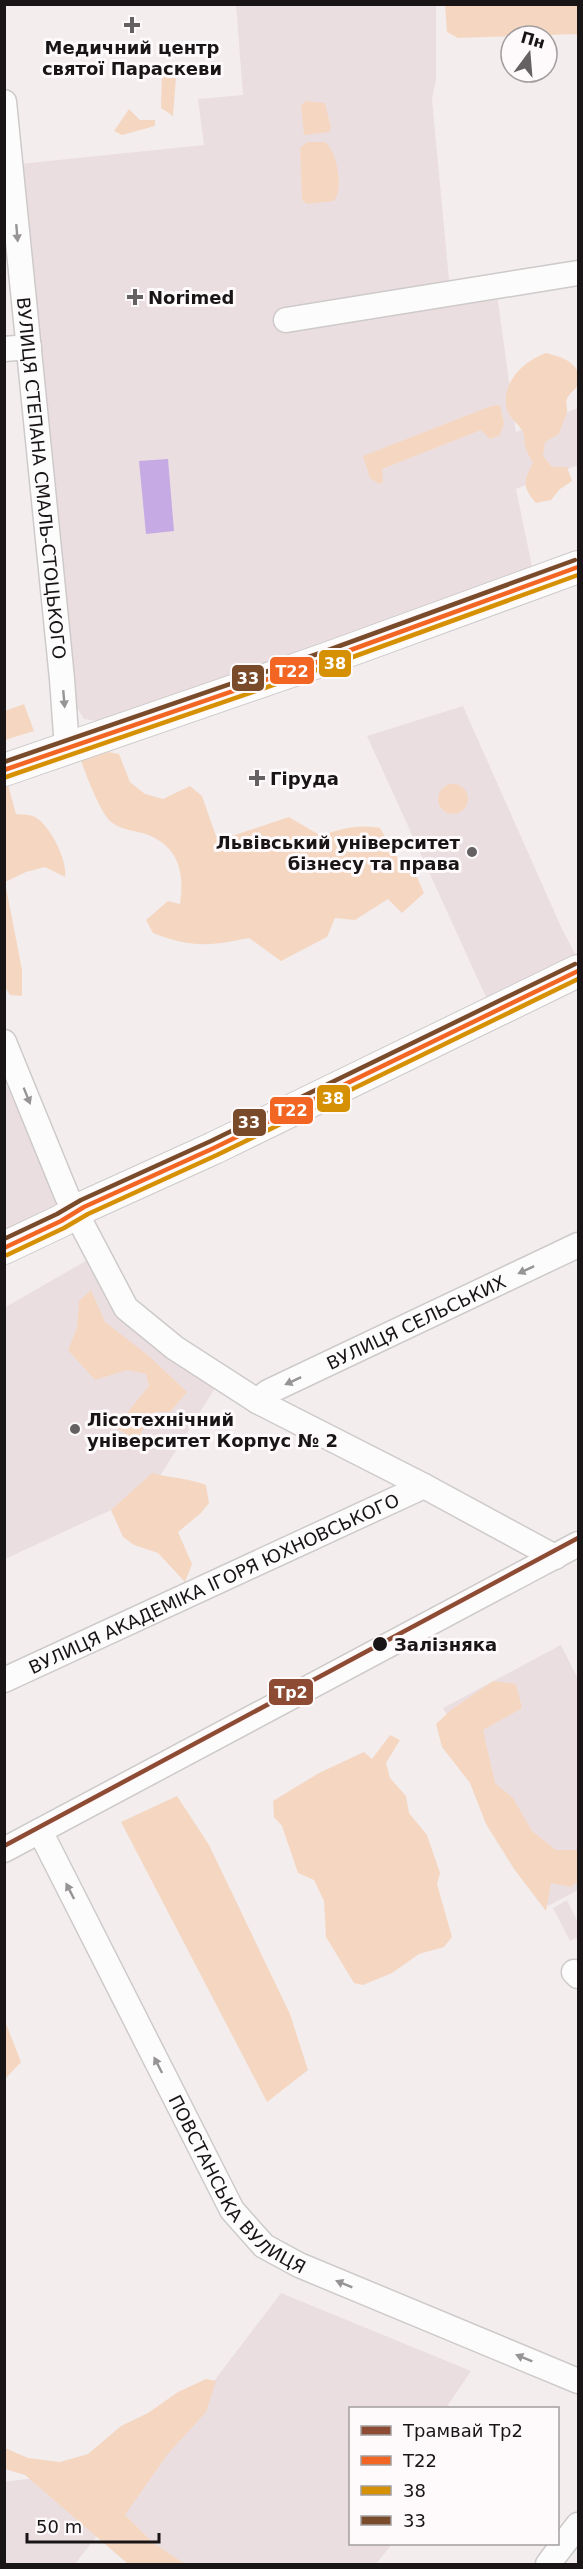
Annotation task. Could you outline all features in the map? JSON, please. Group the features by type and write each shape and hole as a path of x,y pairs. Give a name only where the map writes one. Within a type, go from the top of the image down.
{"main road":[{"path":"4,770 326,659 579,567"},
{"path":"4,1248 579,971"}],"street":[{"name":"ВУЛИЦЯ СТЕПАНА СМАЛЬ-СТОЦЬКОГО","path":"4,102 67,748"},
{"path":"285,320 466,289 579,273"},
{"path":"4,349 29,347"},
{"path":"4,1042 75,1212 126,1308 175,1348 257,1401 424,1486 555,1557"},
{"name":"ВУЛИЦЯ СЕЛЬСЬКИХ","path":"257,1401 268,1392 579,1245"},
{"name":"ВУЛИЦЯ АКАДЕМІКА ІГОРЯ ЮХНОВСЬКОГО","path":"4,1680 424,1486"},
{"path":"4,1850 579,1544"},
{"name":"ПОВСТАНСЬКА ВУЛИЦЯ","path":"40,1831 232,2210 264,2246 299,2265 579,2381"},
{"path":"548,2565 579,2525"}],"shaded area":[{"path":"236,5 436,5 436,80 432,99 451,301 497,294 516,432 578,408 578,465 516,489 534,576 98,721 84,719 77,708 19,164 204,145 198,99 243,95"},
{"path":"445,5 578,5 578,34 559,35 559,24 499,24 499,37 458,38 447,32"},
{"path":"162,70 176,77 173,116 161,108"},
{"path":"306,101 325,103 331,128 329,132 304,135 301,106"},
{"path":"129,109 140,120 155,120 155,126 122,135 114,131"},
{"path":"307,142 325,142 333,153 339,179 334,201 307,204 302,200 300,148"},
{"path":"546,353 570,362 579,377 577,386 566,401 567,412 559,434 545,442 543,456 552,467 567,467 572,481 560,489 551,500 536,503 526,488 527,475 533,463 525,446 523,432 508,413 506,399 507,390 516,374 530,361"},
{"path":"500,405 504,424 499,436 490,439 481,430 382,469 383,482 379,484 370,478 363,456 491,406"},
{"path":"168,459 174,531 146,534 139,461"},
{"path":"24,704 34,731 5,740 5,711"},
{"path":"463,706 562,929 578,959 490,1006 367,736"},
{"path":"109,752 119,754 130,782 145,794 163,799 190,786 202,796 216,836 232,836 289,817 321,836 350,828 365,826 380,828 400,862 414,870 424,893 402,913 388,899 355,920 335,918 327,937 281,961 249,938 201,944 178,941 153,933 146,920 168,901 180,904 181,875 175,857 162,843 148,835 116,825 107,818 81,760"},
{"path":"7,781 16,814 33,816 41,821 57,844 65,870 65,877 45,867 26,872 5,882 22,970 22,996 10,995 5,987 4,784"},
{"path":"453,784 464,788 468,799 464,810 453,814 442,810 438,799 442,788"},
{"path":"4,1080 62,1207 4,1241"},
{"path":"89,1259 217,1385 150,1492 5,1559 4,1308"},
{"path":"91,1290 105,1322 149,1356 187,1392 170,1412 155,1412 136,1440 118,1429 130,1409 149,1386 146,1374 127,1370 95,1380 68,1350 77,1328 79,1301"},
{"path":"152,1473 206,1485 209,1503 201,1513 178,1532 192,1564 185,1582 158,1553 134,1545 123,1537 111,1510"},
{"path":"561,1645 578,1679 578,1890 548,1906 443,1708"},
{"path":"493,1681 516,1684 522,1708 483,1730 495,1783 513,1798 532,1831 556,1850 578,1850 578,1881 571,1887 551,1883 546,1911 514,1869 486,1824 470,1783 442,1747 436,1724 451,1710"},
{"path":"390,1735 400,1740 386,1763 390,1778 406,1796 409,1813 427,1835 440,1873 437,1884 452,1937 444,1947 419,1954 392,1973 363,1985 354,1983 326,1937 324,1901 314,1880 298,1873 282,1826 274,1817 273,1801 319,1773 364,1752 372,1759"},
{"path":"177,1796 209,1845 290,2014 308,2070 267,2102 121,1822"},
{"path":"567,1900 578,1922 578,1937 570,1941 553,1908"},
{"path":"5,2021 21,2062 4,2079"},
{"path":"281,2293 471,2371 447,2407 349,2407 349,2545 391,2545 376,2564 142,2564 99,2533 75,2564 5,2564 4,2482 66,2474 99,2532"},
{"path":"206,2379 216,2381 206,2412 167,2455 125,2515 152,2542 185,2564 128,2564 25,2475 5,2469 5,2448 28,2458 60,2462 88,2454 121,2426 148,2413 178,2392"}],"tram line":[{"name":"Тр2","path":"4,1846 578,1538"}],"transit line":[{"name":"33","path":"4,762 323,652 575,560"},
{"name":"Т22","path":"4,770 326,659 578,567"},
{"name":"38","path":"6,777 328,666 578,575"},
{"name":"33","path":"4,1239 575,964"},
{"name":"Т22","path":"4,1248 61,1221 84,1207 214,1148 578,971"},
{"name":"38","path":"7,1255 578,979"}],"place":[{"name":"Медичний центр святої Параскеви","path":"132,25"},
{"name":"Norimed","path":"135,297"},
{"name":"Гіруда","path":"257,778"},
{"name":"Львівський університет бізнесу та права","path":"472,852"},
{"name":"Лісотехнічний університет Корпус № 2","path":"75,1429"},
{"name":"Залізняка","path":"380,1644"}]}
